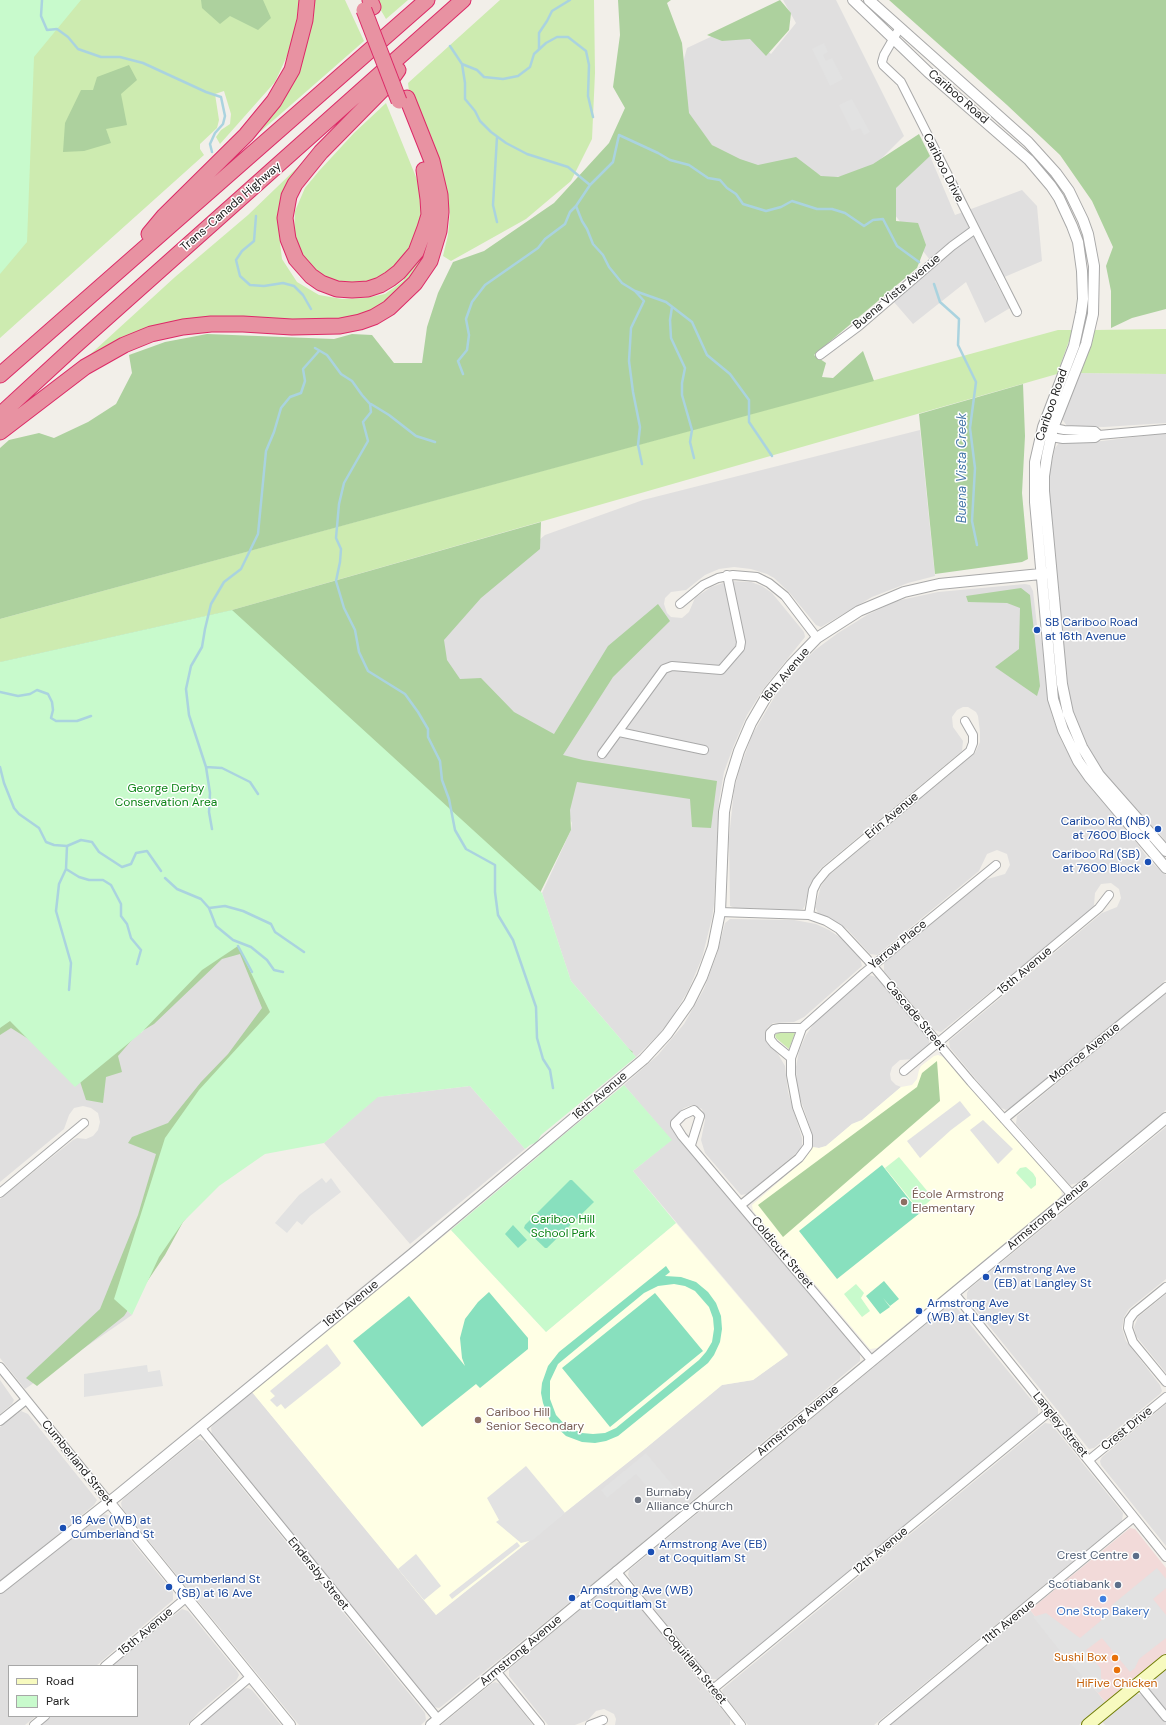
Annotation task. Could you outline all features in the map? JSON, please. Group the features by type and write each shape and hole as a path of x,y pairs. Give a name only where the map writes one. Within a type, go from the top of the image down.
{"highway":[{"path":"115,273 164,216 246,135 274,101 286,80 295,59 305,20 307,0"},
{"path":"0,374 427,0"},
{"name":"Trans-Canada Highway","path":"0,415 82,339 463,0"},
{"path":"367,4 403,100 419,154 428,187 429,214 416,252 399,272 380,285 352,290 337,288 321,283 303,268 296,259 291,248 286,224 289,196 295,184 306,170 343,129 388,84 422,37"},
{"path":"0,432 85,367 124,345 152,334 183,327 211,324 292,327 340,326 360,322 389,308 415,282 430,261 439,231 441,212 440,195 432,161 403,100"}],"main road":[{"path":"1088,1725 1166,1661"}],"street":[{"name":"Cariboo Road","path":"853,0 928,72 1029,160 1059,198 1078,242 1083,292 1081,313 1074,346 1042,431 1035,462 1035,502 1062,684 1074,730 1082,747 1099,775 1166,851"},
{"name":"Cariboo Road","path":"869,0 899,28 993,109 1047,162 1069,191 1088,234 1094,266 1093,314 1086,344 1053,433 1044,476 1046,573 1053,699 1062,730 1075,756 1090,778 1166,868"},
{"name":"Cariboo Drive","path":"899,28 884,55 882,62 883,65 901,82 974,230 1017,312"},
{"name":"Buena Vista Avenue","path":"820,355 859,326 952,246 974,230"},
{"path":"1042,431 1095,438 1099,434 1166,429"},
{"name":"16th Avenue","path":"0,1588 109,1502 412,1254 655,1048 679,1019 702,978 713,947 720,912 724,812 730,780 750,723 769,692 791,665 817,638 859,611 904,592 939,584 1046,573"},
{"path":"680,604 703,585 718,578 727,576 750,576 769,583 785,596 817,638"},
{"path":"602,754 664,669 672,666 721,670 740,648 741,642 727,576"},
{"name":"Erin Avenue","path":"809,915 813,890 817,882 826,871 970,751 972,735 965,720"},
{"path":"619,732 704,750"},
{"name":"Yarrow Place","path":"741,1205 799,1158 808,1146 809,1140 807,1133 796,1107 792,1090 791,1075 792,1058 802,1028 873,965 996,864"},
{"name":"15th Avenue","path":"904,1071 1099,908 1109,895"},
{"name":"Cascade Street","path":"720,912 809,915 826,921 839,929 873,965 938,1043 1072,1195"},
{"name":"Monroe Avenue","path":"1004,1119 1166,987"},
{"path":"792,1058 774,1044 770,1039 770,1033 774,1029 780,1028 802,1028"},
{"name":"Armstrong Avenue","path":"434,1722 1166,1118"},
{"path":"0,1193 84,1122"},
{"name":"Coldicutt Street","path":"691,1145 872,1361"},
{"path":"1166,1287 1134,1313 1129,1320 1128,1326 1133,1342 1166,1382"},
{"name":"Langley Street","path":"954,1293 1133,1518 1166,1557"},
{"name":"Cumberland Street","path":"0,1367 290,1725"},
{"name":"Crest Drive","path":"1088,1460 1166,1397"},
{"path":"0,1421 26,1400"},
{"name":"12th Avenue","path":"713,1689 1049,1412"},
{"name":"Endersby Street","path":"200,1427 434,1722"},
{"name":"11th Avenue","path":"883,1725 1133,1518"},
{"name":"Coquitlam Street","path":"616,1571 741,1725"},
{"name":"15th Avenue","path":"106,1665 187,1597"},
{"path":"496,1671 540,1725"},
{"path":"194,1725 250,1677"},
{"path":"1139,1684 1166,1717"},
{"path":"34,1725 44,1717"},
{"path":"590,1725 603,1720"}],"shaded area":[{"path":"783,0 836,0 904,136 874,166 846,176 825,178 795,161 747,168 712,145 688,117 680,73 687,48 736,25 771,54 796,23"},
{"path":"824,43 828,52 823,55 826,61 832,58 843,79 830,86 812,49"},
{"path":"852,99 870,132 864,135 860,128 852,131 839,105"},
{"path":"930,156 955,215 1022,190 1037,206 1042,261 995,281 1010,308 985,323 966,282 913,324 894,302 930,260 877,192"},
{"path":"1079,373 1166,374 1166,423 1104,427 1067,426 1062,419"},
{"path":"920,430 935,576 908,583 872,597 821,627 816,625 789,592 774,578 751,569 734,567 719,569 705,575 686,590 671,592 665,598 664,604 667,613 671,617 682,618 689,612 695,598 711,587 729,581 751,582 762,586 772,593 804,632 805,637 764,688 747,715 734,745 724,772 719,801 714,904 702,958 688,991 671,1019 659,1034 636,1057 571,981 542,893 571,830 572,823 566,811 435,662 442,624 545,535 643,500"},
{"path":"1166,433 1166,842 1160,834 1147,824 1100,770 1088,750 1074,716 1068,691 1048,496 1048,481 1055,448 1059,443 1102,441"},
{"path":"1025,584 1030,585 1033,591 1037,625 1042,643 1048,699 1052,716 1062,742 1084,779 1129,832 1149,860 1166,875 1166,980 1006,1110 999,1107 950,1048 949,1041 1102,913 1117,907 1121,898 1119,889 1111,883 1101,884 1095,893 1094,905 1092,909 941,1032 934,1030 884,971 884,963 984,880 1005,874 1010,865 1007,854 997,850 987,854 979,871 877,955 870,954 847,929 818,913 815,907 821,886 829,875 975,753 980,742 978,716 976,712 968,707 963,707 957,710 952,717 953,727 963,741 962,751 821,868 810,884 803,909 735,908 730,906 729,838 734,790 752,735 778,691 815,650 838,633 867,615 896,601 938,592"},
{"path":"730,919 794,920 816,924 841,938 860,958 862,966 804,1017 794,1022 773,1023 765,1032 766,1042 778,1054 785,1066 788,1092 802,1138 802,1145 799,1151 747,1194 741,1195 705,1153 701,1140 705,1120 702,1109 692,1105 684,1108 672,1119 672,1130 860,1354 860,1361 608,1571 442,1706 439,1708 434,1707 212,1435 211,1428 252,1392 436,1615 646,1448 722,1385 753,1380 788,1354 633,1171 671,1140 624,1085 658,1055 684,1024 704,989 717,954 725,923"},
{"path":"238,946 270,1012 114,1299 132,1315 25,1389 0,1358 0,1199 73,1140 77,1138 86,1139 93,1136 98,1130 100,1122 98,1113 91,1108 83,1106 74,1108 69,1115 64,1129 0,1182 0,1028 10,1021 141,1033 202,970"},
{"path":"869,975 876,977 928,1038 930,1044 914,1059 900,1060 892,1067 890,1074 891,1080 896,1085 901,1087 862,1120 852,1124 826,1146 819,1148 813,1147 812,1133 797,1089 796,1067 799,1051 806,1035 817,1019"},
{"path":"1166,993 1166,1110 1077,1183 1070,1185 1016,1124 1017,1116"},
{"name":"École Armstrong Elementary","path":"938,1055 943,1057 1060,1188 1062,1194 943,1296 877,1348 870,1349 753,1211 752,1205 805,1159 812,1147 819,1148 826,1146 852,1124 862,1120 901,1087 912,1085 917,1079 921,1066 934,1056"},
{"path":"470,1086 525,1149 410,1244 324,1143 377,1097"},
{"path":"960,1101 971,1115 951,1130 920,1158 907,1141"},
{"path":"983,1120 1013,1149 998,1164 970,1130"},
{"path":"1166,1127 1166,1279 1129,1309 1124,1317 1122,1328 1126,1341 1160,1385 1162,1391 1094,1448 1089,1449 967,1299 967,1293 969,1289"},
{"path":"322,1178 326,1183 331,1178 341,1192 310,1216 302,1225 297,1221 287,1233 275,1223 299,1195"},
{"name":"Cariboo Hill Senior Secondary","path":"676,1223 788,1355 753,1380 722,1385 646,1448 436,1615 252,1392 451,1230 546,1332"},
{"path":"1166,1294 1166,1373 1136,1336 1134,1327 1138,1317"},
{"path":"949,1305 954,1305 956,1307 1038,1408 1038,1415 718,1679 711,1679 630,1579 628,1575 629,1570"},
{"path":"327,1344 341,1363 339,1366 285,1409 281,1404 277,1407 270,1400 275,1396 270,1391"},
{"path":"147,1365 148,1372 160,1370 163,1386 84,1397 84,1374"},
{"path":"0,1380 14,1400 12,1404 0,1414"},
{"path":"1166,1404 1166,1546 1101,1465 1100,1461 1102,1457"},
{"path":"21,1411 28,1414 97,1500 94,1505 0,1582 0,1427"},
{"path":"1045,1423 1051,1424 1123,1513 1122,1521 874,1725 748,1725 723,1694 722,1690"},
{"path":"197,1439 204,1441 425,1713 426,1720 421,1725 299,1725 122,1508 121,1503 123,1499"},
{"path":"646,1453 680,1494 669,1503 658,1490 653,1494 636,1474 607,1498 601,1490"},
{"path":"526,1466 565,1513 533,1540 521,1543 496,1522 499,1520 487,1498"},
{"path":"105,1514 112,1517 173,1592 173,1600 97,1665 8,1665 8,1717 35,1717 25,1725 0,1725 0,1593 90,1521"},
{"name":"Crest Centre","path":"1130,1528 1135,1529 1166,1568 1166,1653 1106,1703 1030,1610"},
{"path":"517,1542 520,1546 452,1599 449,1595"},
{"path":"416,1554 441,1586 424,1600 398,1569"},
{"path":"1157,1568 1166,1579 1166,1588 1153,1599 1166,1615 1166,1638 1139,1659 1135,1668 1130,1672 1102,1638 1086,1650 1101,1669 1101,1678 1108,1686 1098,1693 1068,1661 1033,1617 1046,1613 1080,1638 1115,1609 1112,1605"},
{"path":"614,1581 620,1583 730,1719 730,1725 615,1725 616,1719 614,1714 604,1709 596,1711 588,1720 575,1725 548,1725 509,1676 509,1669"},
{"path":"182,1609 188,1611 239,1675 236,1681 199,1712 187,1725 41,1725 50,1717 138,1717 138,1665 112,1665"},
{"path":"1030,1610 1106,1703 1079,1725 890,1725"},
{"path":"1166,1669 1166,1725 1105,1725 1100,1719 1135,1693 1142,1695 1152,1680"},
{"path":"495,1682 500,1684 533,1725 441,1725 491,1684"},
{"path":"248,1688 252,1690 281,1725 201,1725 242,1689"}],"green space":[{"path":"0,0 81,0 34,57 27,242 0,274"},
{"path":"13,0 299,0 299,4 293,43 275,82 220,144 216,137 221,130 230,124 231,114 224,91 215,94 219,120 217,128 200,144 200,149 204,155 0,338 0,214"},
{"path":"201,0 263,0 271,18 258,30 230,16 220,24 202,8"},
{"path":"313,0 345,0 364,41 260,132 282,101"},
{"path":"375,0 408,0 386,19"},
{"path":"500,0 594,0 595,73 592,139 571,181 526,219 451,261 443,256 448,235 450,214 446,194 409,91 408,83"},
{"path":"618,0 671,0 667,3 682,43 689,113 712,145 740,159 758,165 796,157 821,176 838,177 873,164 919,134 930,156 896,188 896,221 918,223 926,245 917,268 814,355 826,363 822,377 833,378 863,351 874,381 0,619 0,448 9,440 39,433 54,438 88,422 116,404 132,373 129,355 165,342 207,334 334,339 352,334 372,335 394,363 422,363 427,327 438,293 453,262 484,251 554,203 609,143 625,108 613,87 620,35"},
{"path":"780,0 791,13 789,30 766,56 750,39 722,41 707,35"},
{"path":"889,0 1166,0 1166,309 1132,318 1111,328 1111,291 1106,266 1113,247 1092,201 1060,155 1007,105"},
{"path":"129,65 137,80 121,94 127,125 106,129 111,143 84,151 63,152 65,123 81,90 93,90 97,77"},
{"path":"386,103 418,182 421,197 421,221 413,243 393,272 358,286 348,286 323,277 311,268 303,257 294,233 295,211 305,188 319,171 354,133"},
{"path":"303,162 290,179 279,217 279,234 282,259 297,282 319,295 342,299 365,298 385,294 403,281 419,259 429,238 434,242 419,272 384,308 343,322 199,322 83,361 175,277 248,215"},
{"path":"1166,329 1166,374 1079,373 1094,330"},
{"path":"1058,330 1073,330 1057,374 232,610 0,662 0,619"},
{"path":"1023,384 1025,436 1022,493 1028,559 1022,562 935,574 919,414"},
{"name":"George Derby Conservation Area","path":"541,522 540,549 481,598 444,640 447,660 460,679 481,678 514,712 554,734 608,646 658,604 670,621 613,677 563,755 583,760 717,781 711,828 692,827 690,799 577,782 570,810 571,830 540,893 571,983 620,1042 633,1052 521,1137 475,1078 389,1084 246,1148 183,1222 165,1255 124,1316 37,1386 26,1378 100,1309 138,1215 156,1154 128,1143 132,1137 168,1123 201,1082 228,1054 262,1008 240,954 222,959 154,1024 137,1034 118,1056 122,1072 106,1077 103,1103 86,1100 76,1069 11,1028 0,1035 0,662 232,610"},
{"path":"1021,588 1030,595 1040,686 1037,696 995,667 1019,649 1020,608 1007,603 968,602 966,596"},
{"name":"George Derby Conservation Area","path":"232,610 542,893 571,981 636,1057 541,1135 537,1142 525,1149 470,1086 378,1097 324,1143 265,1154 219,1186 183,1222 159,1257 132,1315 114,1299 165,1138 199,1090 270,1012 238,946 202,970 141,1033 75,1087 10,1021 0,1028 0,662"},
{"path":"778,1033 795,1033 789,1049 776,1038 775,1035"},
{"path":"937,1061 940,1101 783,1237 758,1205 917,1087 922,1073"},
{"name":"Cariboo Hill School Park","path":"624,1085 672,1140 633,1171 676,1223 546,1332 451,1230 539,1156 544,1147 550,1146"},
{"path":"899,1157 933,1198 919,1210 885,1168"},
{"path":"882,1165 920,1213 837,1279 799,1231"},
{"path":"1026,1167 1036,1178 1036,1185 1031,1189 1016,1173 1020,1168"},
{"path":"570,1180 572,1180 594,1202 547,1248 545,1248 524,1228 525,1225"},
{"path":"513,1225 527,1240 518,1248 505,1234"},
{"path":"666,1266 670,1272 665,1276 681,1277 696,1282 708,1292 716,1303 721,1316 722,1329 720,1342 714,1355 708,1363 618,1436 606,1441 595,1443 582,1442 566,1436 550,1421 543,1403 541,1393 542,1383 548,1366 559,1352","holes":["674,1284 685,1286 695,1291 709,1307 713,1318 714,1329 712,1342 706,1352 699,1360 616,1428 605,1433 593,1434 582,1433 567,1427 556,1415 550,1399 550,1381 558,1364 644,1293 658,1286"]},
{"path":"884,1281 899,1299 890,1306 883,1298 890,1307 880,1314 866,1296"},
{"path":"856,1284 864,1293 861,1298 870,1311 862,1317 844,1294"},
{"path":"489,1292 528,1338 528,1349 480,1388 476,1384 422,1427 353,1341 409,1296 465,1366 462,1358 460,1338 465,1319 478,1302"},
{"path":"655,1293 703,1351 610,1427 562,1368"}],"waterway":[{"path":"42,0 41,16 47,30 57,29 68,37 78,49 101,57 120,57 143,63 206,92 221,97 225,116 223,124 215,133 210,144 212,152"},
{"path":"539,49 539,33 552,11 570,0"},
{"path":"462,64 477,70 484,77 503,79 518,76 530,67 534,54 546,43 557,37 568,37 586,51 589,65 588,96 593,117"},
{"name":"Buena Vista Creek","path":"450,46 462,64 465,83 465,99 475,111 480,121 491,132 506,143 527,154 568,167 590,185"},
{"name":"Buena Vista Creek","path":"772,456 749,422 749,400 730,374 707,355 692,322 666,302 635,291 622,283 609,267 603,255 593,244 582,221 576,206 590,185 613,162 619,135 670,160 689,165 708,178 720,180 727,188 736,194 743,204 766,211 781,207 792,201 817,209 832,209 845,213 864,226 873,220 883,219 897,246 919,262"},
{"path":"497,137 493,205 497,222"},
{"path":"463,374 458,361 467,350 469,335 466,319 472,302 485,285 538,248 545,239 565,224 570,212 576,206"},
{"path":"256,216 254,241 242,251 236,260 240,276 250,285 264,286 283,283 294,286 303,295 311,309"},
{"name":"Buena Vista Creek","path":"934,284 940,302 959,319 958,345 976,382 970,428 975,468 972,521 977,545"},
{"path":"635,291 644,301 631,328 629,361 640,427 638,445 642,464"},
{"path":"672,307 670,320 671,338 685,368 682,383 682,395 692,430 690,442 694,458"},
{"path":"315,348 327,355 341,374 352,381 370,404 371,412 363,422 368,441 344,483 339,504 336,538 341,549 336,581 344,608 355,630 359,652 368,671 405,694 428,729 428,737 440,761 442,780 449,799 455,830 466,849 495,865 495,892 498,915 513,940 536,1007 537,1038 543,1059 550,1070 553,1088"},
{"path":"212,829 209,812 210,793 206,767 189,715 186,689 191,666 202,647 211,604 224,582 241,569 258,534 266,451 274,432 281,408 290,397 301,393 305,381 303,369 319,351"},
{"path":"371,404 389,415 416,436 435,442"},
{"path":"0,692 18,696 30,694 37,690 48,694 52,702 53,710 51,718 56,721 77,721 91,716"},
{"path":"0,767 4,783 14,808 19,814 39,828 46,842 54,845 67,846 81,840 92,842 99,852 122,867 131,864 136,853 147,851 161,871"},
{"path":"206,767 222,768 250,782 258,794"},
{"path":"67,846 66,869 59,884 56,911 71,963 69,990"},
{"path":"66,869 79,877 89,880 103,880 111,885 121,904 121,916 127,924 131,938 141,950 137,964"},
{"path":"165,878 177,889 201,899 209,908 225,906 243,911 271,924 275,932 304,952"},
{"path":"209,908 216,926 233,940 251,947 267,960 274,970 283,972"},
{"path":"238,946 252,972"}],"place":[{"name":"SB Cariboo Road at 16th Avenue","path":"1037,630"},
{"name":"Cariboo Rd (NB) at 7600 Block","path":"1158,829"},
{"name":"Cariboo Rd (SB) at 7600 Block","path":"1148,862"},
{"name":"École Armstrong Elementary","path":"904,1202"},
{"name":"Armstrong Ave (EB) at Langley St","path":"986,1277"},
{"name":"Armstrong Ave (WB) at Langley St","path":"919,1311"},
{"name":"Cariboo Hill Senior Secondary","path":"478,1420"},
{"name":"Burnaby Alliance Church","path":"638,1500"},
{"name":"16 Ave (WB) at Cumberland St","path":"63,1528"},
{"name":"Armstrong Ave (EB) at Coquitlam St","path":"651,1552"},
{"name":"Crest Centre","path":"1136,1556"},
{"name":"Scotiabank","path":"1118,1585"},
{"name":"Cumberland St (SB) at 16 Ave","path":"169,1587"},
{"name":"Armstrong Ave (WB) at Coquitlam St","path":"572,1598"},
{"name":"One Stop Bakery","path":"1103,1599"},
{"name":"Sushi Box","path":"1115,1658"},
{"name":"HiFive Chicken","path":"1117,1670"}]}
